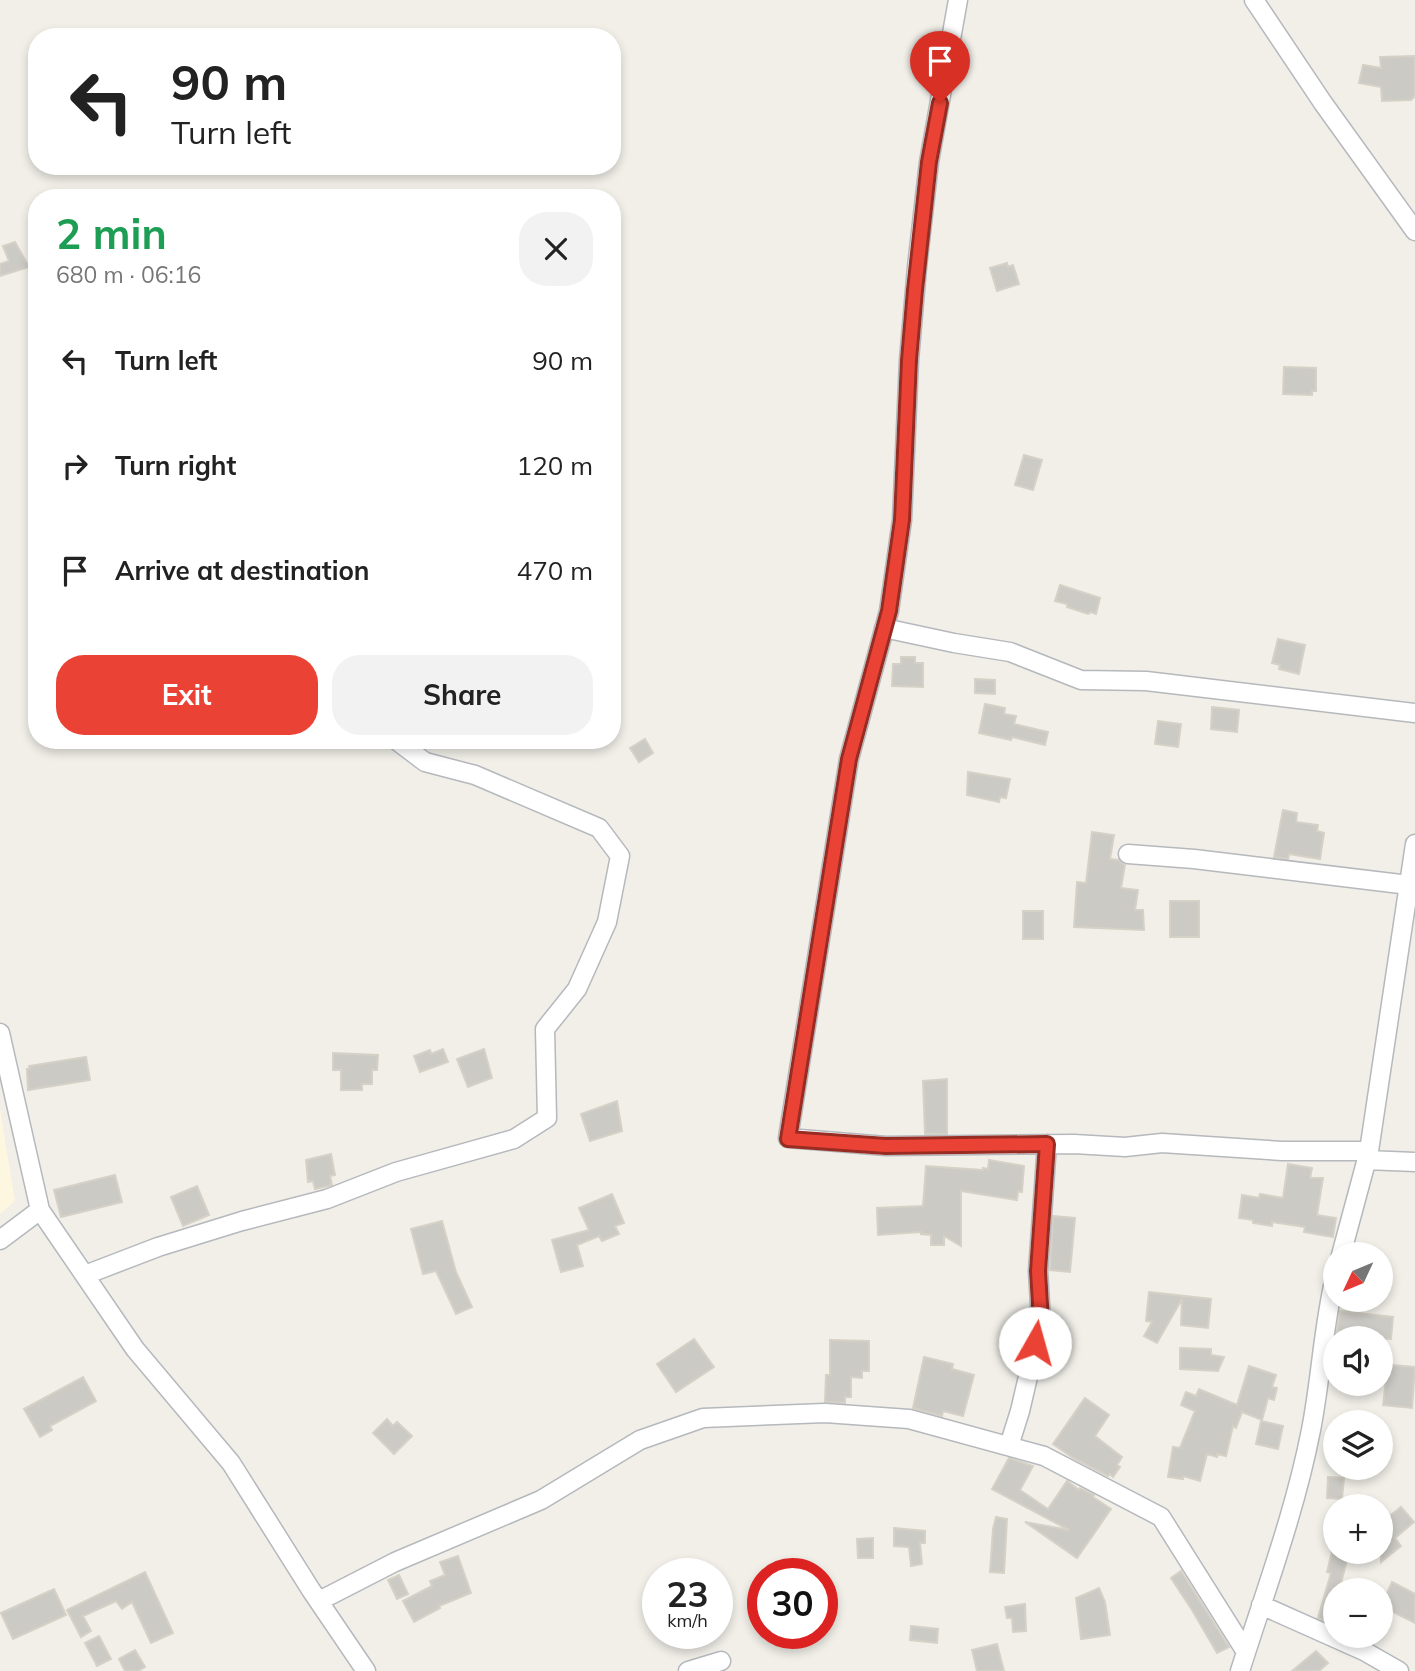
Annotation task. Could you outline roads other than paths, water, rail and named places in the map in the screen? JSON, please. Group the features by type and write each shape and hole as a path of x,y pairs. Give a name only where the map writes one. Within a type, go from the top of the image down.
{"street":[{"path":"958,0 929,162 909,360 902,520 884,628 849,759 788,1139 886,1146 1047,1144 1125,1147 1162,1143 1368,1156 1415,1162"},
{"path":"1254,0 1330,114 1415,231"},
{"path":"884,628 1010,652 1081,680 1146,681 1415,713"},
{"path":"85,1275 242,1221 327,1199 396,1172 514,1139 547,1118 545,1029 578,989 607,922 620,856 599,828 475,775 425,762 408,749"},
{"path":"1345,1242 1368,1156 1415,844"},
{"path":"1128,854 1194,859 1409,885"},
{"path":"0,1033 40,1210 135,1349 231,1463 366,1671"},
{"path":"1009,1446 1041,1321 1038,1271 1047,1144"},
{"path":"0,1240 40,1210"},
{"path":"1240,1671 1285,1529 1311,1431 1327,1312"},
{"path":"319,1601 395,1562 541,1500 640,1440 703,1418 825,1413 909,1419 1044,1456 1161,1517 1246,1652"},
{"path":"1261,1605 1364,1651 1399,1671"},
{"path":"688,1671 720,1661"}]}
